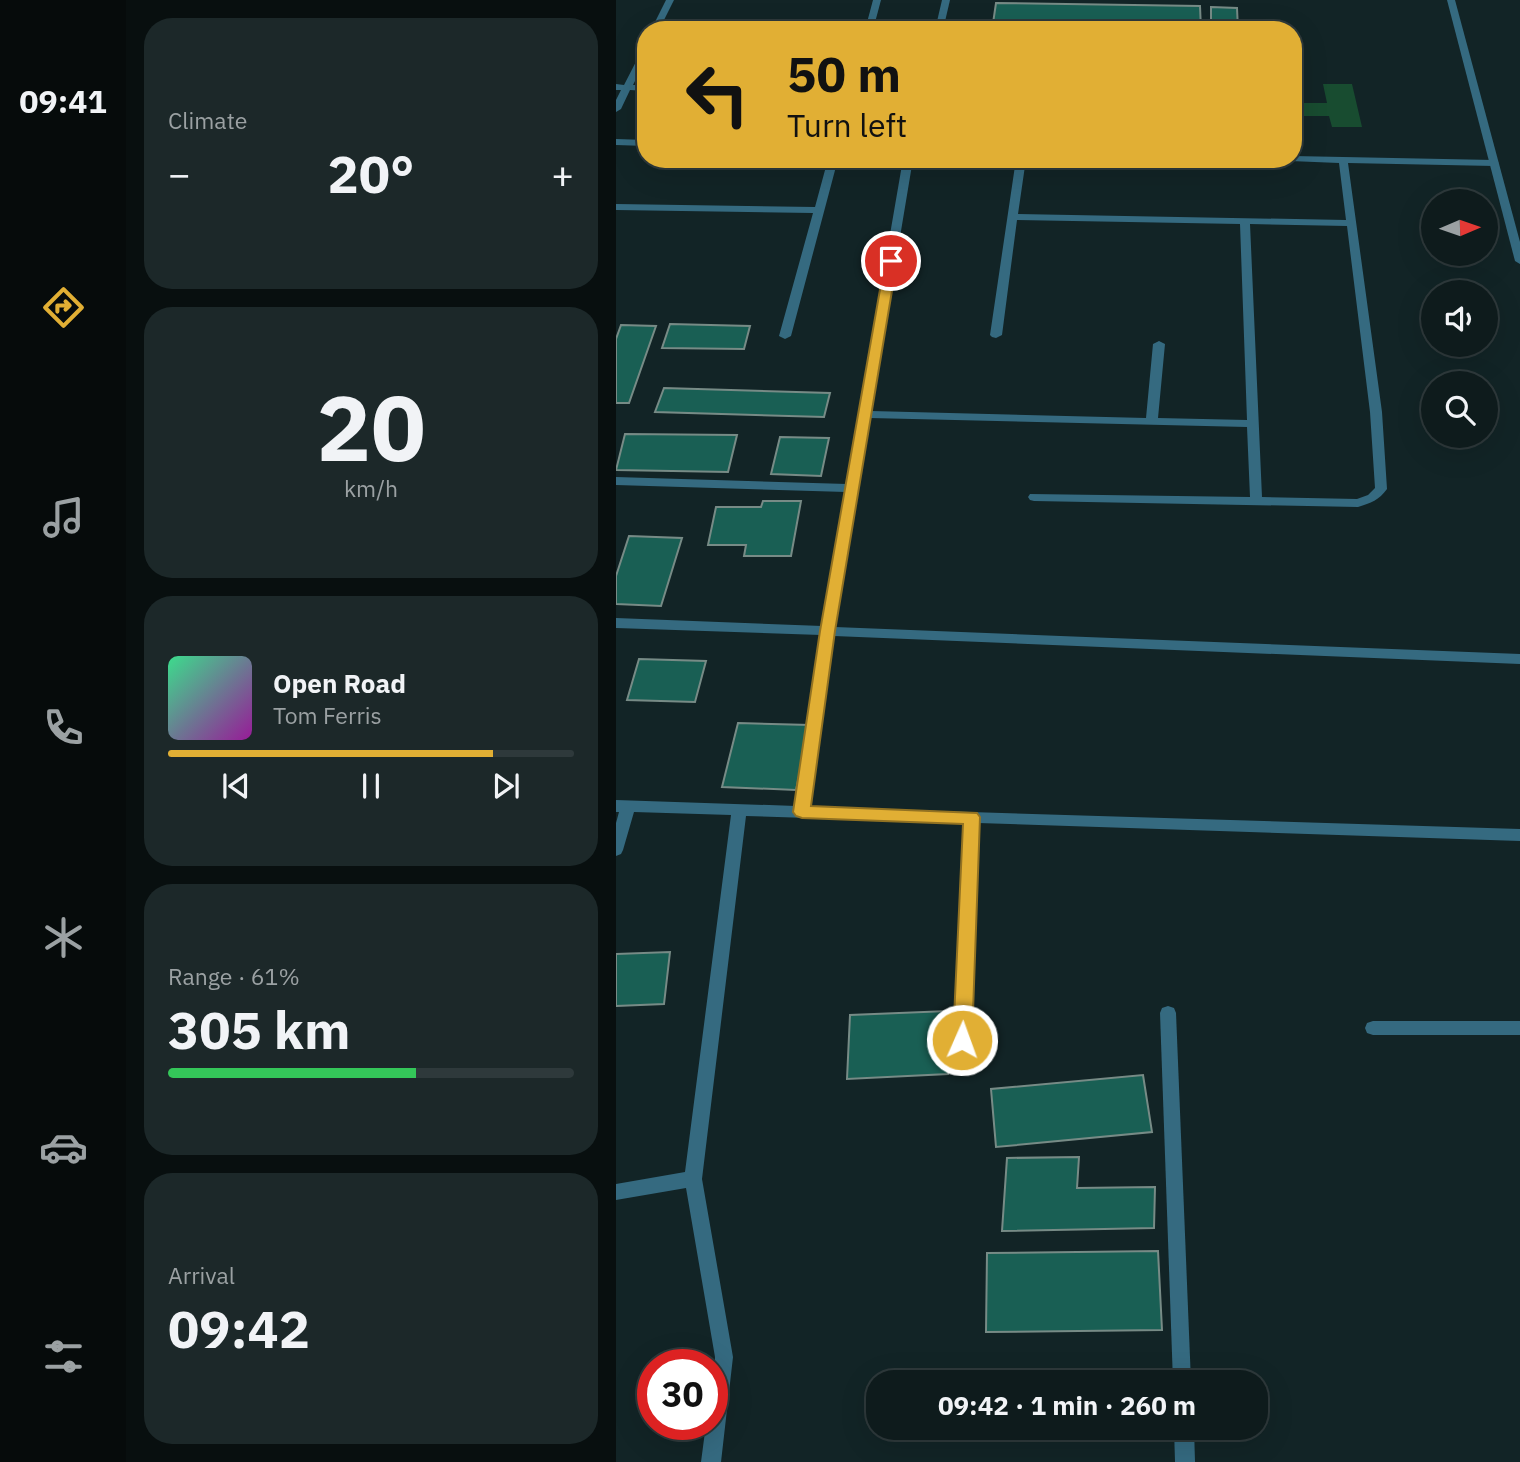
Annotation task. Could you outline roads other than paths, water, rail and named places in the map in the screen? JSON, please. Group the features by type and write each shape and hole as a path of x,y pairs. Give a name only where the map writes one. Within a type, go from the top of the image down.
{"street":[{"path":"660,21 670,0"},
{"path":"871,21 877,0"},
{"path":"941,21 946,0"},
{"path":"1451,0 1520,259"},
{"path":"616,109 637,68"},
{"path":"616,87 637,88"},
{"path":"616,142 637,143"},
{"path":"1302,159 1494,163"},
{"path":"1034,497 1359,503 1372,498 1381,489 1376,412 1343,159"},
{"path":"785,336 830,168"},
{"path":"802,812 828,631 906,168"},
{"path":"996,335 1020,168"},
{"path":"616,207 817,210"},
{"path":"1014,218 1351,223"},
{"path":"1245,221 1256,500"},
{"path":"1152,421 1159,344"},
{"path":"865,414 1253,424"},
{"path":"616,481 852,488"},
{"path":"616,623 1520,659"},
{"path":"616,850 622,806 1520,835"},
{"path":"711,1462 724,1357 693,1179 739,810"},
{"path":"962,1040 971,817"},
{"path":"1168,1013 1182,1370"},
{"path":"1373,1028 1520,1028"},
{"path":"616,1192 693,1179"},
{"path":"1184,1440 1185,1462"}]}
